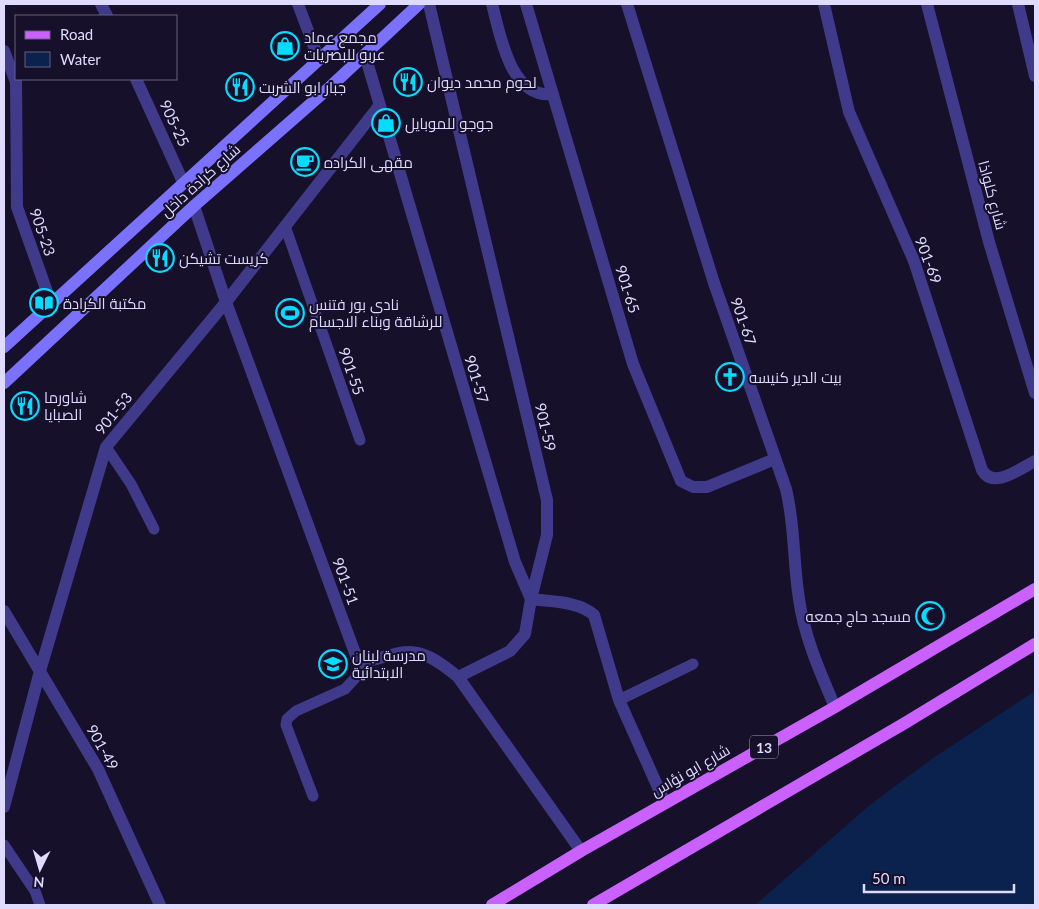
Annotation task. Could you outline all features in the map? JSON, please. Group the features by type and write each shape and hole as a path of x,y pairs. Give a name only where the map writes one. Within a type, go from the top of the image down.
{"main road":[{"name":"شارع كرادة داخل","path":"4,347 320,60 379,4"},
{"name":"شارع كرادة داخل","path":"4,383 194,206 365,55 419,4"},
{"name":"شارع ابو نؤاس","path":"492,905 581,851 835,707 1035,589"},
{"path":"593,905 905,723 1035,644"}],"street":[{"path":"298,4 320,60"},
{"name":"901-59","path":"428,4 547,500 547,535 531,599"},
{"path":"492,4 502,46 512,68 534,92 553,94"},
{"name":"901-65","path":"526,4 633,364 681,481 692,487 707,487 775,459"},
{"name":"901-67","path":"627,4 714,283 786,489 792,514 799,600 806,632 835,707"},
{"name":"901-69","path":"824,4 849,112 914,261 982,470 985,476 993,480 1035,461"},
{"name":"شارع كلواذا","path":"927,4 989,242 1035,393"},
{"path":"1018,4 1035,76"},
{"name":"905-23","path":"4,51 15,79"},
{"name":"901-57","path":"365,55 515,562 531,599"},
{"name":"905-23","path":"15,80 17,207 51,304"},
{"name":"905-25","path":"136,80 184,182"},
{"name":"901-53","path":"4,807 40,671 106,447 226,302 379,106"},
{"name":"901-51","path":"194,206 226,302 360,664"},
{"path":"458,677 510,651 525,634 531,599 586,608 594,616 619,700 666,803"},
{"name":"901-49","path":"4,611 98,768 160,905"},
{"path":"360,664 414,651 436,659 458,677 581,851"}],"lane":[{"name":"901-55","path":"285,226 360,440"},
{"path":"106,447 131,484 154,529"},
{"path":"313,796 286,725 286,719 296,711 346,689 359,674 360,664"},
{"path":"619,700 693,664"},
{"path":"4,845 35,891 40,905"}],"water":[{"path":"1035,691 1035,905 755,905 871,804 933,758"}],"place":[{"name":"مجمع عماد عربو للبصريات","path":"285,46"},
{"name":"لحوم محمد ديوان","path":"408,82"},
{"name":"جبار ابو الشربت","path":"240,87"},
{"name":"جوجو للموبايل","path":"386,123"},
{"name":"مقهى الكراده","path":"305,162"},
{"name":"كريست تشيكن","path":"160,258"},
{"name":"مكتبة الكرادة","path":"44,303"},
{"name":"نادي بور فتنس للرشاقة وبناء الاجسام","path":"290,313"},
{"name":"بيت الدير كنيسه","path":"730,377"},
{"name":"شاورما الصبايا","path":"25,406"},
{"name":"مسجد حاج جمعه","path":"930,616"},
{"name":"مدرسة لبنان الابتدائية","path":"333,664"}]}
